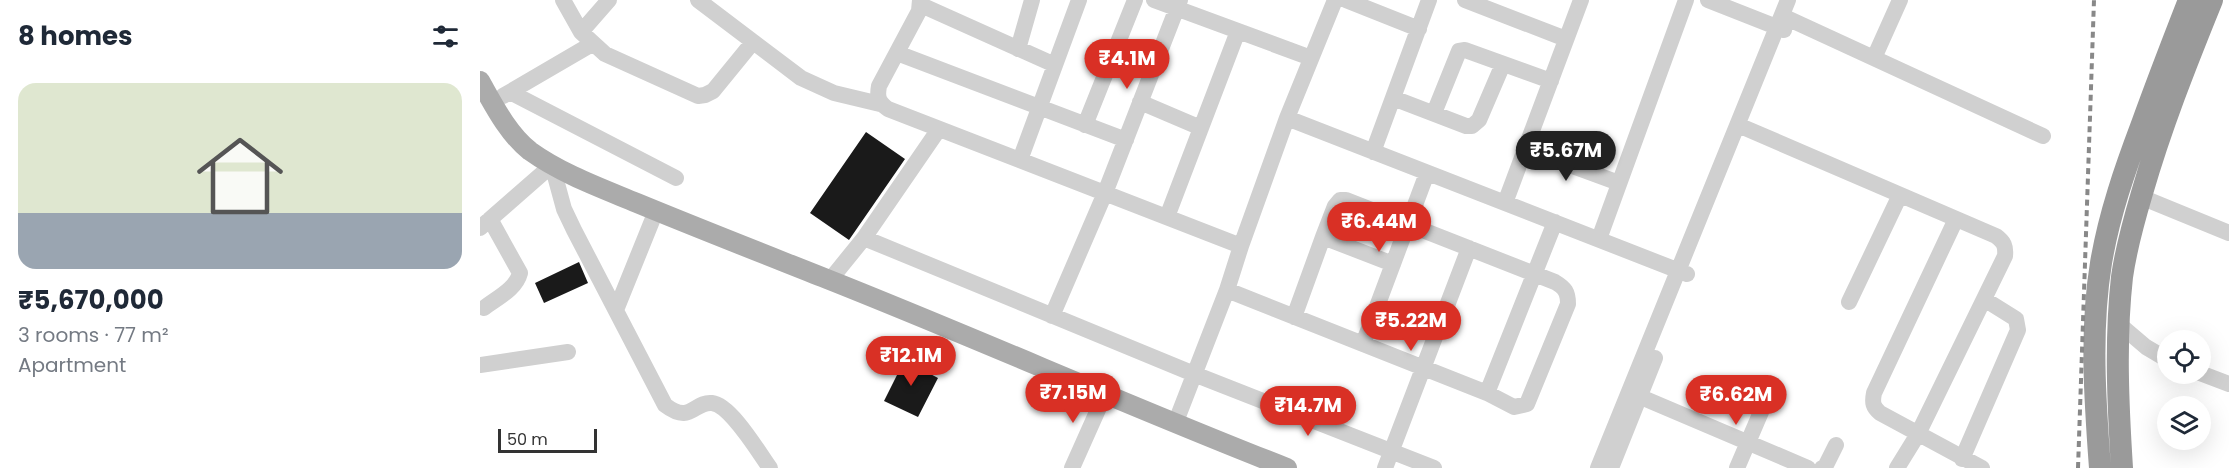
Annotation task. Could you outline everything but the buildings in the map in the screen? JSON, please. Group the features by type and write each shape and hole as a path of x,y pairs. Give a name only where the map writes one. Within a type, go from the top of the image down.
{"highway":[{"path":"2100,468 2096,407 2096,325 2101,264 2110,220 2125,170 2189,0"},
{"path":"2122,468 2119,324 2122,277 2129,239 2168,112 2212,0"}],"main road":[{"path":"480,81 492,103 528,149 552,165 656,211 1287,468"}],"street":[{"path":"563,0 587,38 605,54 698,96 713,91 753,42"},
{"path":"492,103 587,38 609,0"},
{"path":"698,0 801,78 815,86 880,104 1241,246"},
{"path":"1018,49 1032,0"},
{"path":"1020,160 1078,0"},
{"path":"1085,124 1135,0"},
{"path":"1154,0 1179,4 1238,31 1311,58"},
{"path":"1175,424 1227,290 1287,118 1335,0"},
{"path":"1346,0 1419,29"},
{"path":"1373,152 1429,0"},
{"path":"1465,0 1566,39"},
{"path":"1505,203 1581,0"},
{"path":"1599,239 1686,0"},
{"path":"1708,0 1874,58 2043,136"},
{"path":"1783,25 1788,0"},
{"path":"1598,468 1634,394 1783,25 1797,0"},
{"path":"1874,58 1899,0"},
{"path":"880,104 877,96 879,86 920,11 920,3 1055,65"},
{"path":"1052,316 1105,193 1179,4"},
{"path":"1167,217 1238,31"},
{"path":"1434,113 1459,51 1465,50 1551,81"},
{"path":"897,53 1126,140"},
{"path":"1393,98 1466,126 1476,124 1503,64"},
{"path":"510,92 676,178"},
{"path":"1140,102 1201,128"},
{"path":"1287,118 1683,273"},
{"path":"1742,126 2003,241 2006,248 2005,256 1918,434 1897,468"},
{"path":"830,280 864,238 939,129"},
{"path":"1526,149 1619,183"},
{"path":"484,308 511,288 518,280 520,273 485,224 552,165 564,209 666,405 672,411 682,413 693,411 706,404 713,403 723,407 768,467"},
{"path":"1363,344 1427,173"},
{"path":"1849,302 1900,195"},
{"path":"2141,197 2229,234"},
{"path":"1227,290 1423,369 1487,393 1514,406 1527,404 1531,397 1568,304 1568,295 1564,288 1534,274 1346,200 1340,200 1335,206 1294,317"},
{"path":"616,309 656,211"},
{"path":"1956,219 1874,393 1872,402 1874,409 1982,468"},
{"path":"1487,393 1555,222"},
{"path":"1323,237 1393,264"},
{"path":"864,238 1194,374 1434,468"},
{"path":"1385,468 1469,248"},
{"path":"1962,459 2018,330 2016,319 1984,299"},
{"path":"2119,324 2157,354"},
{"path":"480,365 568,352"},
{"path":"2211,377 2229,384"},
{"path":"1072,468 1105,394"},
{"path":"1634,394 1808,468"},
{"path":"1611,468 1634,394"},
{"path":"1737,468 1767,398"},
{"path":"1822,468 1825,467 1836,445"}],"railway":[{"path":"2078,468 2094,0"}]}
